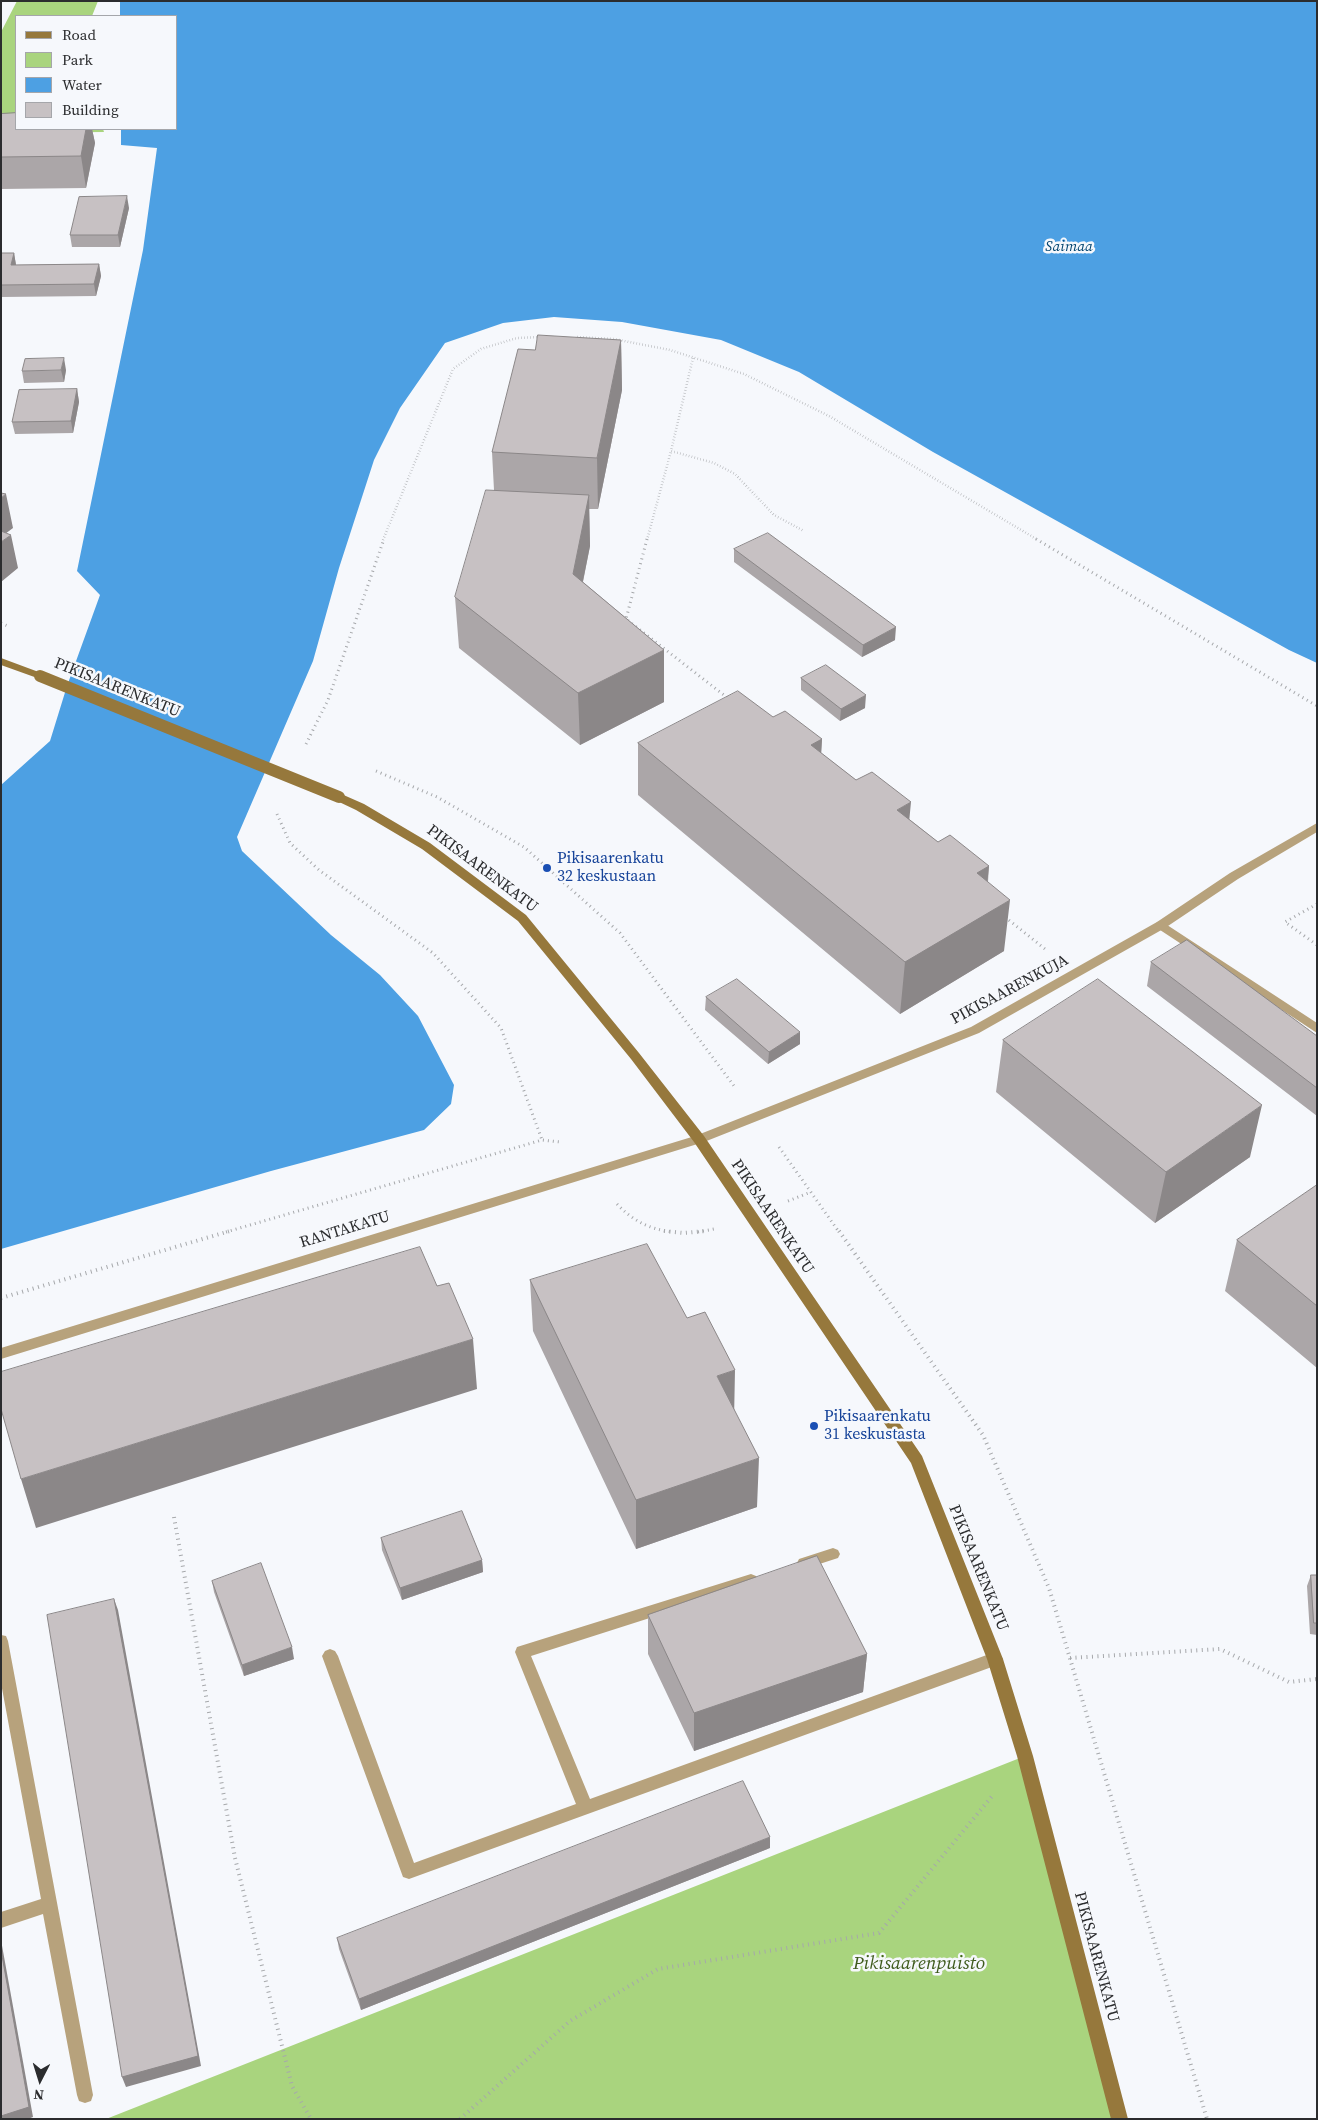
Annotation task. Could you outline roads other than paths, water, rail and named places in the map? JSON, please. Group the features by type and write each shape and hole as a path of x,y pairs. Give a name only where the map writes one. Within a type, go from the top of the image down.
{"street":[{"name":"PIKISAARENKATU","path":"1,661 339,797 360,807 426,846 522,918 635,1056 698,1139 916,1460 995,1659 1025,1756 1120,2119"},
{"name":"PIKISAARENKUJA","path":"698,1139 975,1030 1161,925 1234,876 1317,827"},
{"path":"1161,925 1317,1029"},
{"name":"RANTAKATU","path":"1,1354 698,1139"},
{"path":"786,1569 832,1554"},
{"path":"586,1809 522,1652 767,1575"},
{"path":"1,1641 7,1702 50,1904 85,2095"},
{"path":"330,1656 410,1872 995,1659"},
{"path":"1,1920 50,1904"}],"water":[{"name":"Saimaa","path":"120,1 1317,1 1317,663 1289,650 933,452 799,372 721,340 622,322 554,317 503,323 445,343 400,408 374,460 339,568 313,661 237,837 242,851 331,935 380,975 418,1016 454,1085 451,1104 424,1130 271,1171 1,1249 1,785 50,741 67,686 100,595 77,571 143,250 157,148 121,145 121,130 178,130 178,15 120,15"}],"place":[{"name":"Pikisaarenkatu 32 keskustaan","path":"547,868"},
{"name":"Pikisaarenkatu 31 keskustasta","path":"814,1426"}],"park label":[{"name":"Pikisaarenpuisto","path":"919,1964"}]}
